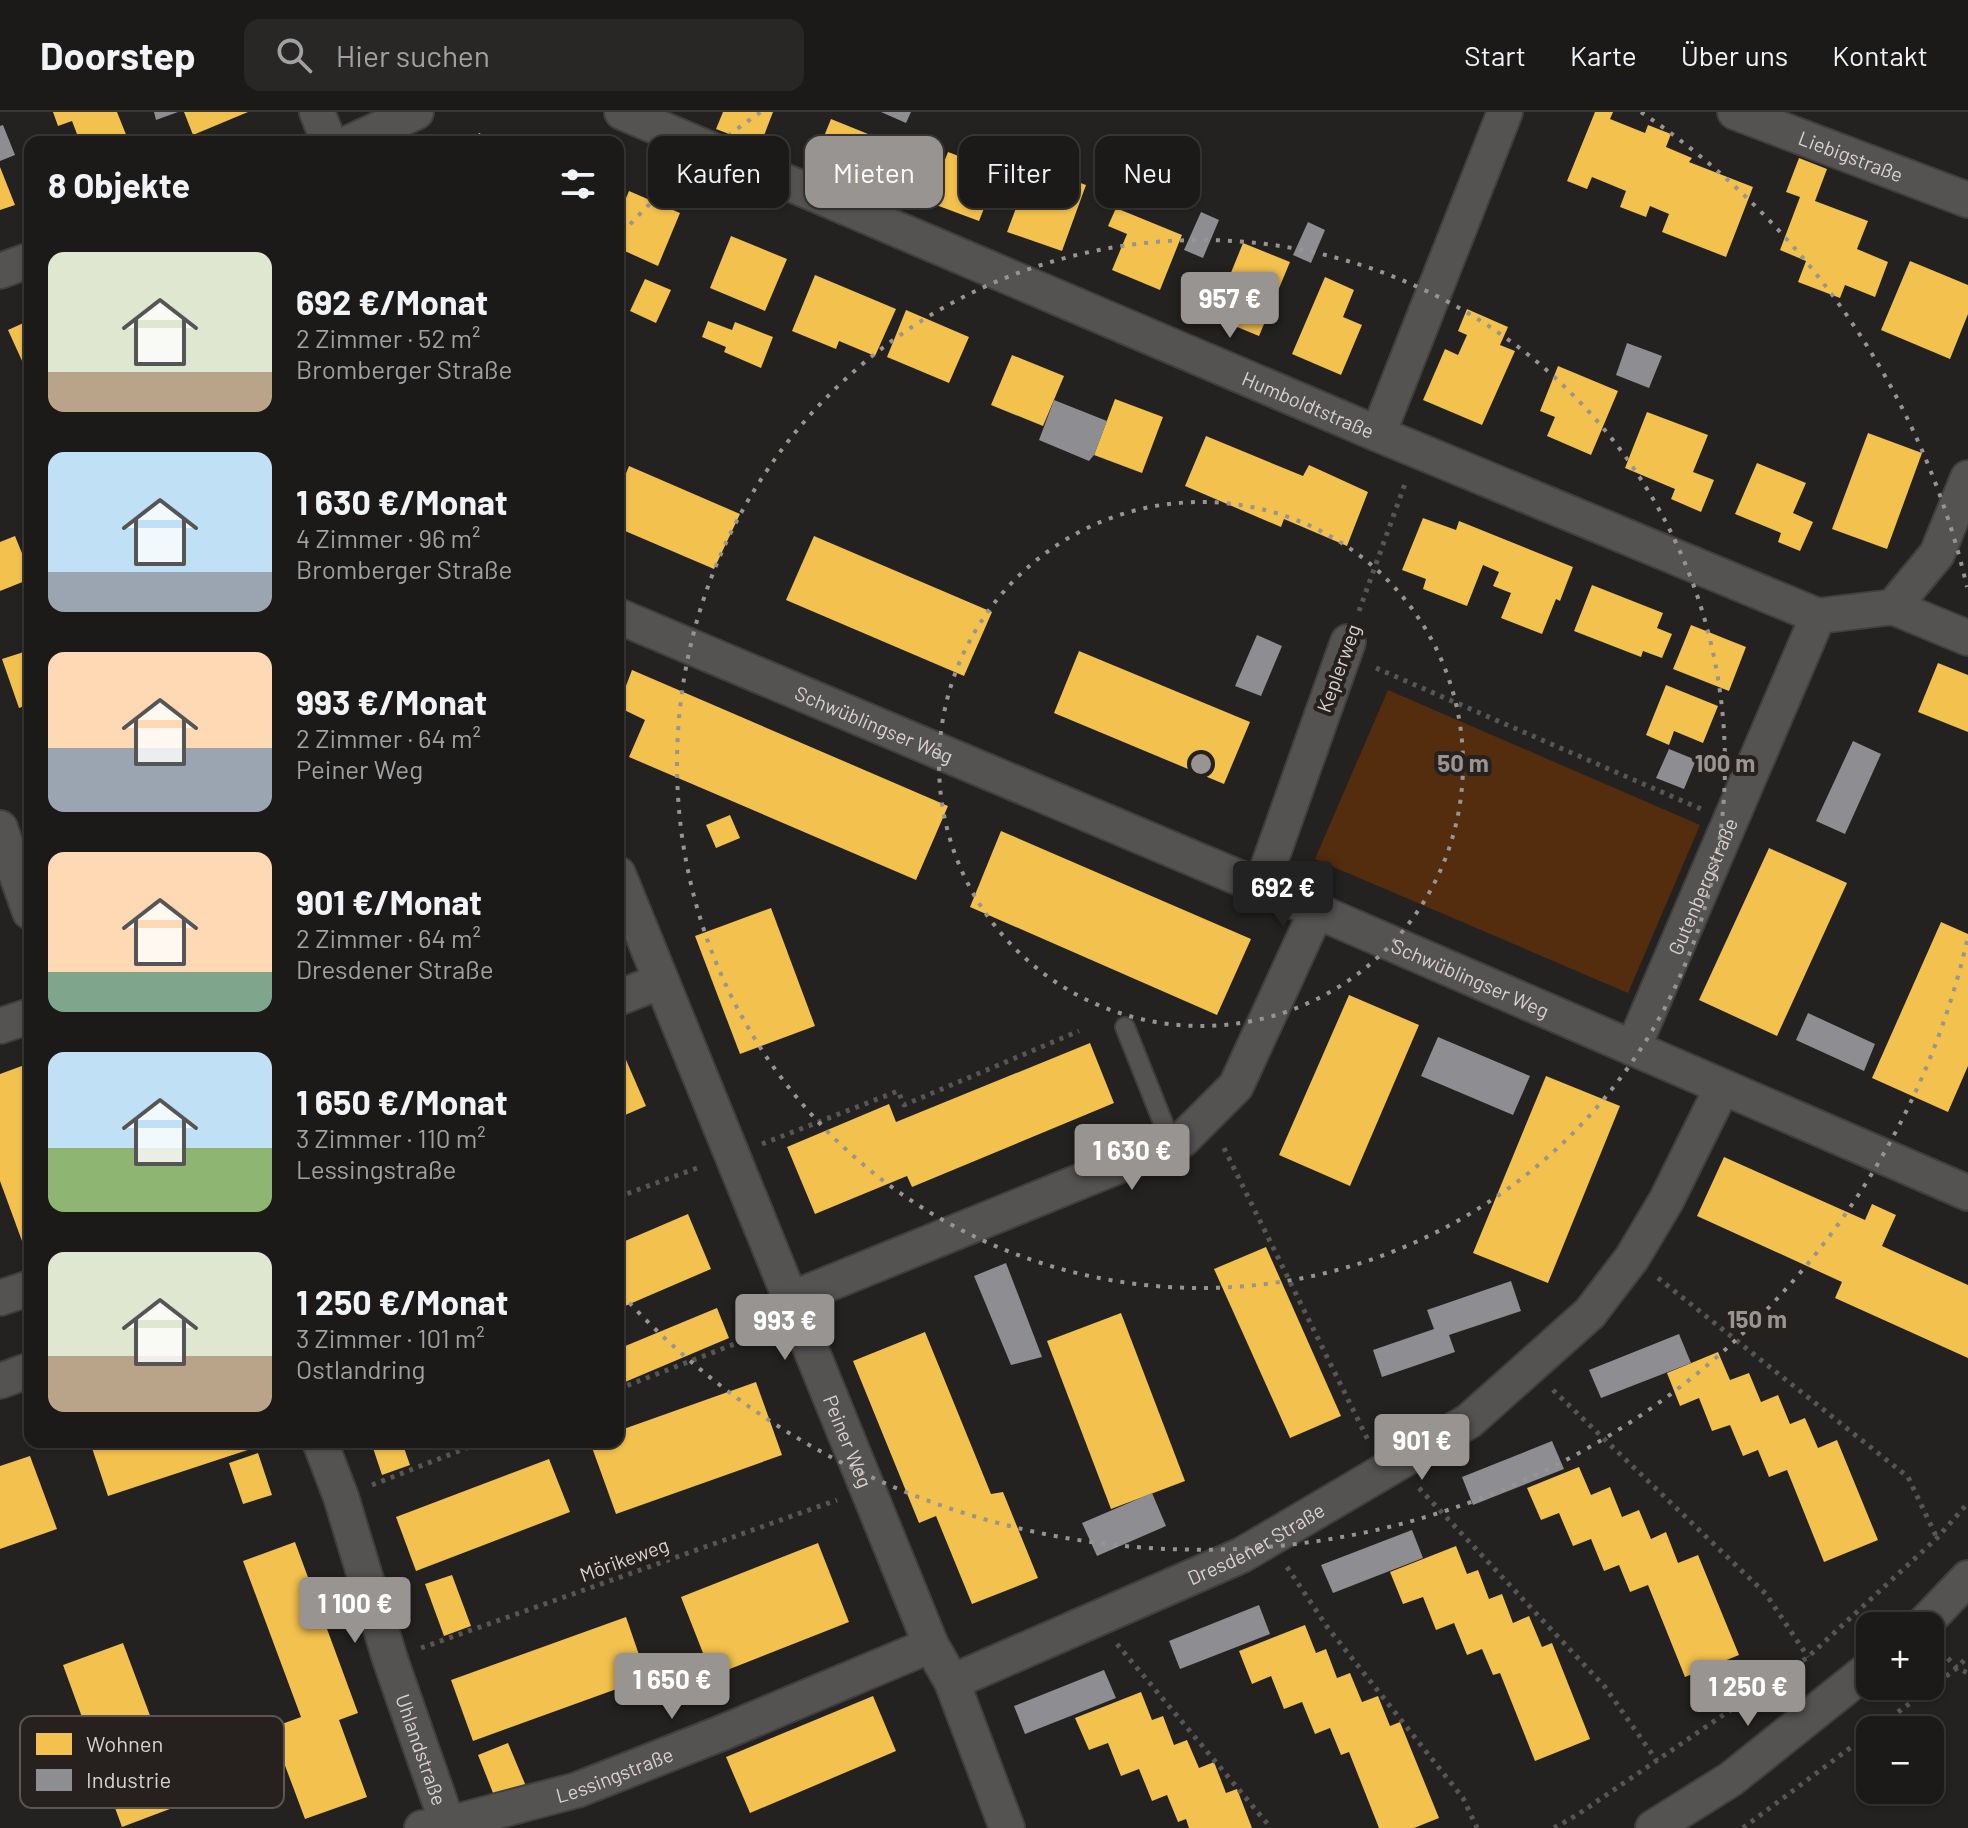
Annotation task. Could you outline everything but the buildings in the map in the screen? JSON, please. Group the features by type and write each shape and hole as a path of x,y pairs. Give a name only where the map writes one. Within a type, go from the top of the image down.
{"street":[{"path":"317,112 327,136"},
{"path":"364,136 416,112"},
{"name":"Humboldtstraße","path":"622,112 1378,434 1818,616"},
{"path":"1378,434 1505,112"},
{"name":"Liebigstraße","path":"1735,112 1968,200"},
{"path":"0,271 24,262"},
{"path":"1893,607 1937,554 1968,478"},
{"path":"1818,616 1893,607 1968,638"},
{"name":"Gutenbergstraße","path":"1633,1048 1818,616"},
{"name":"Schwüblingser Weg","path":"624,619 1261,887 1968,1193"},
{"name":"Keplerweg","path":"1261,887 1345,648"},
{"path":"0,828 24,895"},
{"name":"Peiner Weg","path":"624,889 931,1645 952,1682 1007,1828"},
{"path":"795,1309 1182,1140 1236,1086 1316,912"},
{"path":"624,996 661,981"},
{"path":"0,1026 24,1018"},
{"name":"Dresdener Straße","path":"952,1682 1242,1555 1469,1421 1590,1313 1632,1258 1666,1201 1722,1088"},
{"path":"0,1298 24,1290"},
{"path":"0,1381 24,1372"},
{"name":"Uhlandstraße","path":"322,1448 341,1497 440,1827"},
{"path":"1944,1615 1968,1578"},
{"name":"Lessingstraße","path":"440,1827 577,1790 931,1645"},
{"path":"1653,1828 1731,1779 1856,1679"}],"lane":[{"path":"1125,1027 1172,1145"}],"path":[{"name":"Keplerweg","path":"1345,648 1417,450"},
{"path":"1345,648 1731,822"},
{"path":"624,1195 898,1091 904,1105 1079,1031"},
{"path":"1208,1114 1390,1468 1605,1687 1657,1761"},
{"path":"1632,1258 1908,1477 1937,1538"},
{"path":"624,1386 795,1309"},
{"path":"1529,1368 1766,1594 1808,1657"},
{"path":"341,1497 467,1448"},
{"name":"Mörikeweg","path":"390,1659 868,1489"},
{"path":"1554,1828 1808,1657 1937,1538 1968,1503"},
{"path":"1269,1539 1328,1628 1463,1798 1477,1828"},
{"path":"1096,1619 1271,1828"},
{"path":"1944,1653 1957,1668 1968,1673"},
{"path":"1892,1716 1957,1668 1968,1656"},
{"path":"1743,1828 1856,1743"}],"shaded area":[{"path":"1388,690 1700,825 1628,993 1315,859"}]}
